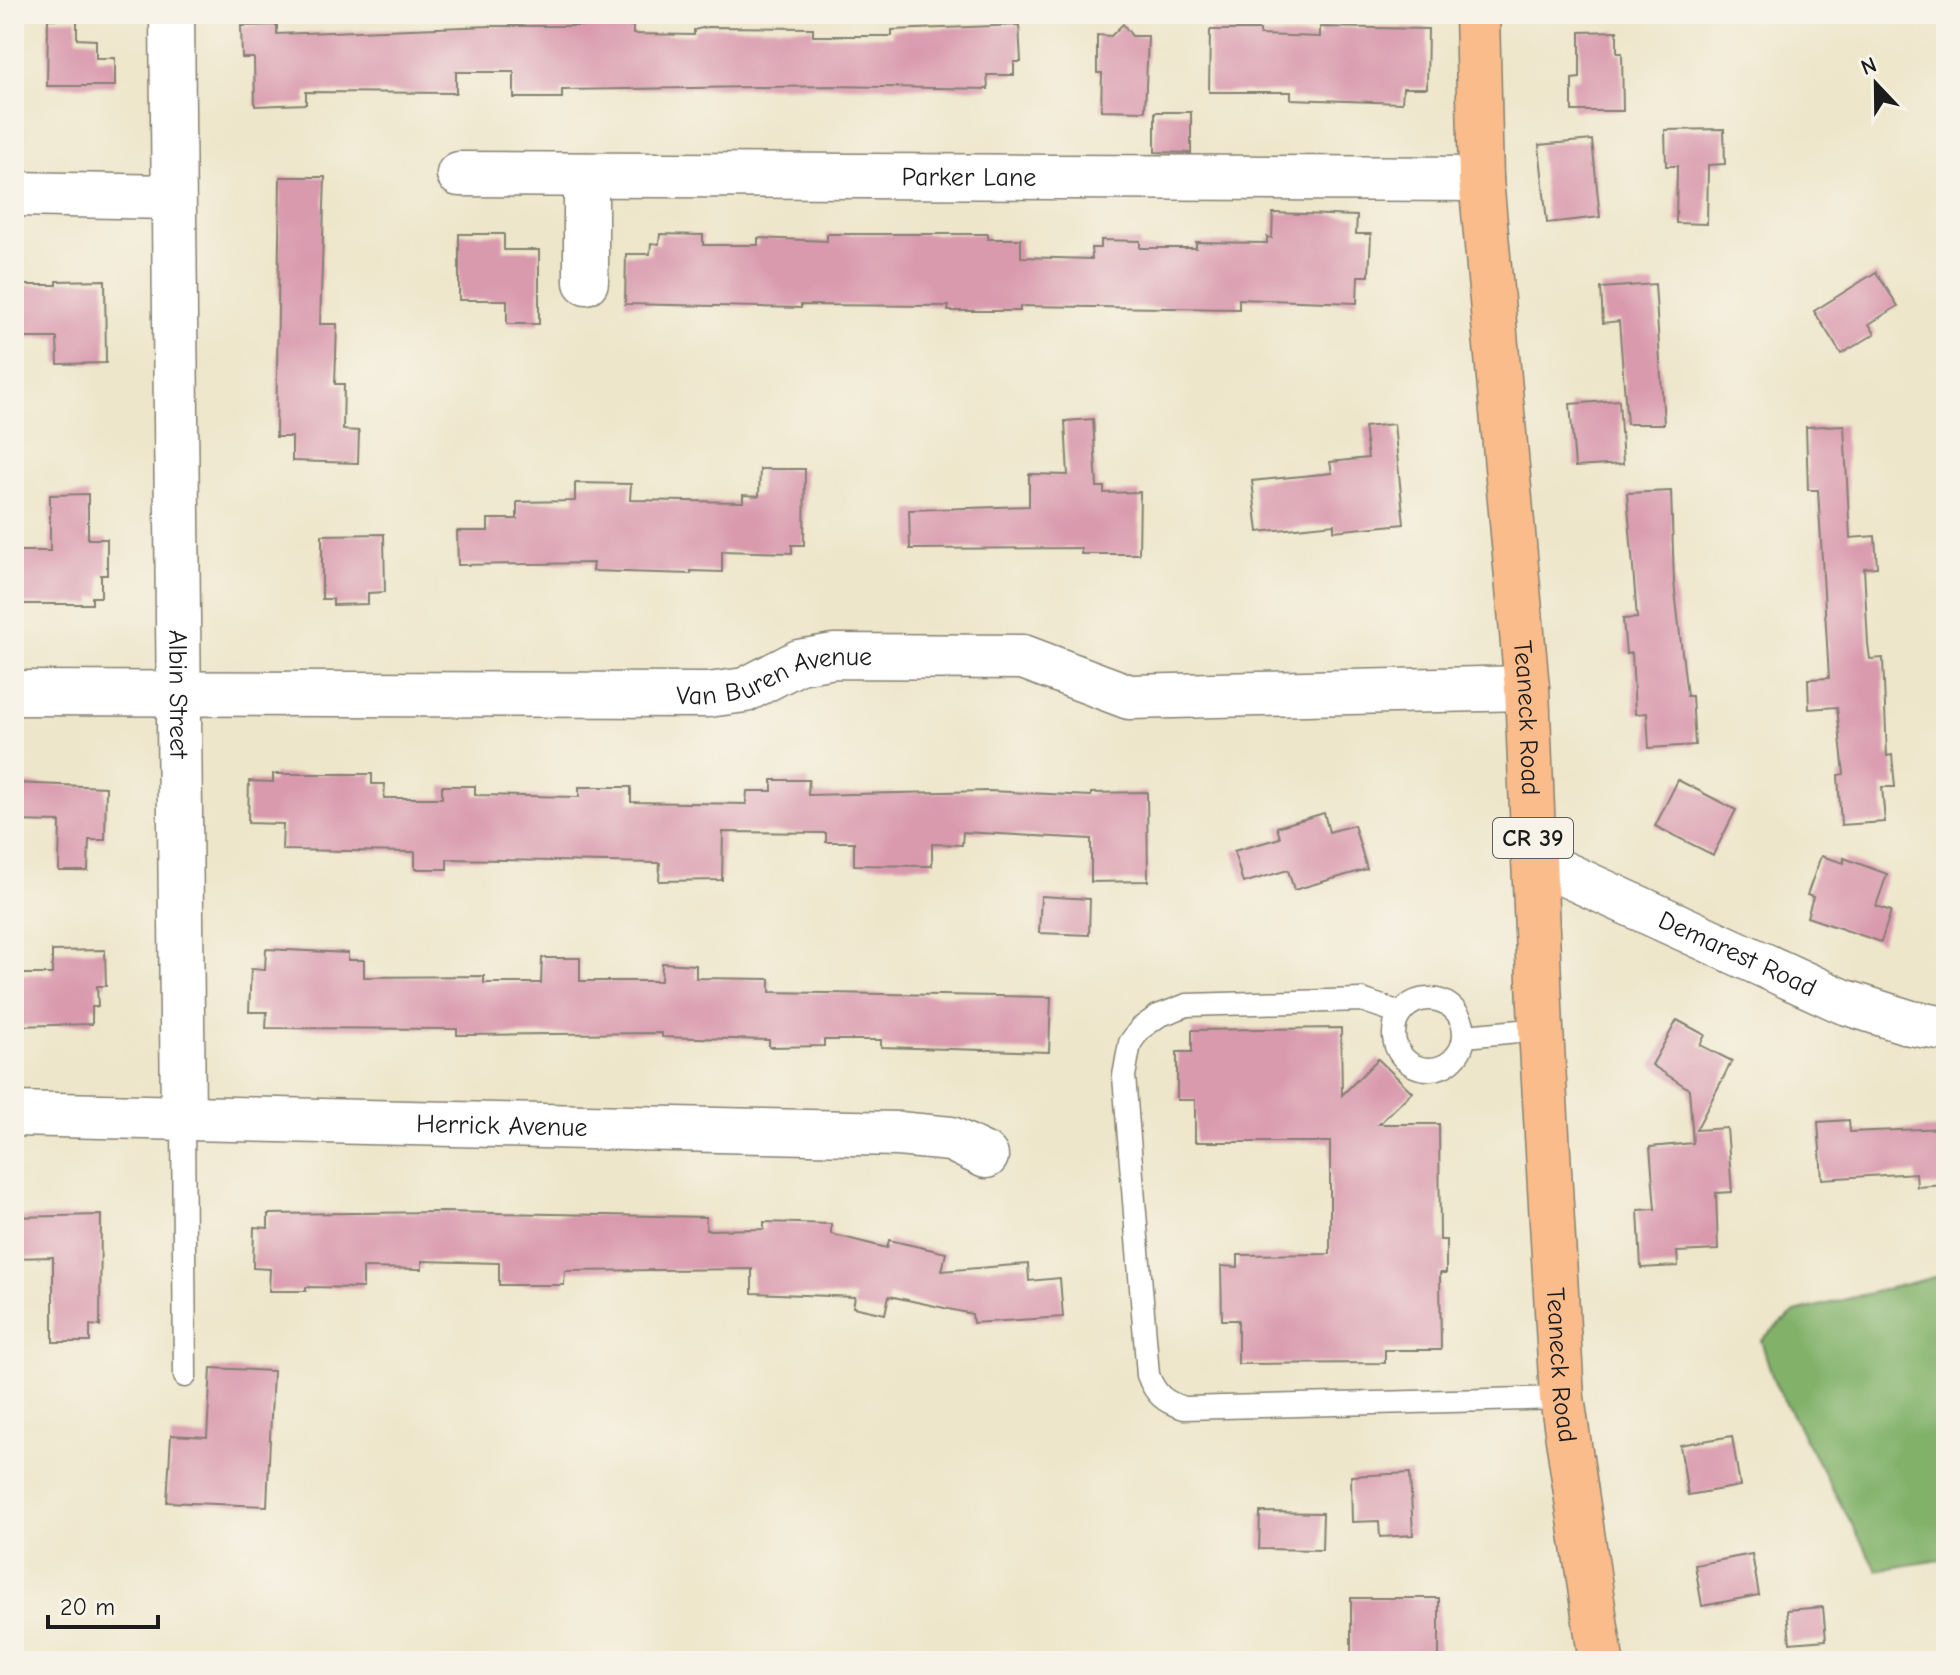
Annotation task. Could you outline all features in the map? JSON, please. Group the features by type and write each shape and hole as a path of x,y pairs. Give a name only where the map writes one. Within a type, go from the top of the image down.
{"main road":[{"name":"Teaneck Road","path":"1477,14 1481,179 1527,688 1541,1029 1562,1398 1601,1661"}],"street":[{"name":"Albin Street","path":"172,14 171,197 183,1118"},
{"name":"Parker Lane","path":"459,174 1481,179"},
{"path":"586,175 586,282"},
{"path":"14,194 171,197"},
{"name":"Van Buren Avenue","path":"14,693 177,696 708,695 745,690 799,662 834,656 1023,657 1129,697 1527,688"},
{"name":"Demarest Road","path":"1534,860 1842,1001 1911,1023 1946,1029"},
{"name":"Herrick Avenue","path":"14,1114 898,1134 951,1139 986,1156"}],"lane":[{"path":"1400,1013 1362,1000 1187,1005 1158,1016 1132,1039 1124,1076 1148,1375 1153,1388 1162,1399 1184,1408 1562,1398"},
{"path":"1418,1000 1441,1000 1459,1014 1465,1036 1462,1048 1446,1065 1423,1069 1411,1065 1396,1047 1393,1035 1400,1013 1418,1000"},
{"path":"1465,1036 1541,1029"},
{"name":"Albin Street","path":"183,1118 185,1376"}],"green space":[{"path":"1946,1274 1946,1559 1877,1570 1774,1382 1761,1340 1795,1312"}],"building":[{"path":"48,19 77,19 77,39 96,40 96,58 115,58 115,86 47,86"},
{"path":"1123,24 1132,36 1148,36 1145,111 1101,110 1102,73 1097,73 1097,35 1111,36"},
{"path":"277,25 277,34 492,26 633,26 633,34 694,35 694,30 707,27 813,28 813,36 892,36 892,30 1019,25 1021,62 1014,62 1014,75 987,75 988,89 832,86 562,90 562,98 514,98 514,72 456,72 456,93 306,92 306,104 255,106 254,58 242,58 241,26"},
{"path":"1320,27 1428,29 1427,88 1403,88 1402,103 1291,99 1291,92 1209,92 1210,30 1260,30 1260,35 1320,37"},
{"path":"1617,31 1617,53 1622,53 1623,111 1572,111 1572,79 1580,78 1580,32"},
{"path":"1155,112 1191,112 1191,153 1155,152"},
{"path":"1724,129 1725,164 1708,165 1707,224 1676,223 1677,166 1666,166 1665,130"},
{"path":"1592,140 1600,217 1547,223 1539,145"},
{"path":"280,177 325,177 320,324 337,324 335,384 344,384 343,430 359,431 358,463 292,461 292,437 276,437"},
{"path":"1273,213 1357,216 1356,234 1371,234 1369,276 1358,276 1357,303 1239,299 1239,309 1020,306 1020,311 948,311 949,306 801,305 801,308 625,304 626,254 650,254 651,243 659,244 660,234 703,235 703,245 758,245 758,238 827,241 827,234 988,234 988,239 1021,239 1021,257 1092,259 1091,248 1101,248 1101,240 1140,241 1140,248 1196,248 1196,242 1267,243 1267,237 1272,238"},
{"path":"459,234 504,234 504,250 539,250 539,324 507,324 507,300 459,300"},
{"path":"1876,272 1898,306 1869,324 1875,334 1841,354 1814,311"},
{"path":"105,280 106,363 58,364 57,338 14,338 14,285"},
{"path":"1655,284 1664,424 1627,424 1619,321 1603,323 1601,288"},
{"path":"1619,400 1623,464 1575,467 1570,404"},
{"path":"1093,419 1097,487 1104,487 1104,493 1140,492 1139,554 1081,554 1081,548 910,549 909,510 1029,506 1029,474 1068,475 1065,421"},
{"path":"1394,424 1404,524 1334,531 1334,524 1258,532 1252,481 1332,473 1330,462 1368,458 1364,427"},
{"path":"1844,425 1850,538 1875,536 1877,567 1864,568 1868,644 1870,659 1883,658 1887,756 1892,755 1895,787 1882,787 1885,822 1841,825 1838,775 1844,774 1837,707 1809,709 1808,679 1829,678 1818,490 1808,490 1806,427"},
{"path":"760,469 805,469 804,545 792,545 792,553 722,551 722,572 691,571 691,574 592,571 593,563 458,565 457,531 488,531 488,519 517,519 517,502 575,501 575,483 631,484 630,500 743,502 743,495 759,496"},
{"path":"1671,491 1674,582 1687,696 1692,696 1695,745 1649,748 1647,713 1635,714 1632,653 1626,654 1623,619 1637,618 1627,493"},
{"path":"88,494 88,539 107,539 107,575 101,575 101,597 92,597 92,604 14,604 14,551 50,551 50,495"},
{"path":"384,534 385,592 368,593 368,604 333,605 333,599 322,599 322,535"},
{"path":"273,774 372,774 372,784 385,784 384,798 442,798 442,786 475,786 475,795 579,797 579,787 631,787 631,802 746,804 747,791 772,791 772,780 809,780 808,795 989,791 1091,796 1091,793 1147,792 1148,881 1091,882 1091,839 963,832 962,845 932,844 932,866 854,865 854,842 826,842 826,833 723,832 722,880 659,881 660,863 447,859 447,869 415,869 415,852 282,850 283,824 248,823 249,781 273,782"},
{"path":"1678,780 1736,810 1713,855 1655,826"},
{"path":"14,783 106,787 105,840 89,840 88,871 59,871 60,822 14,821"},
{"path":"1324,813 1329,832 1354,825 1367,869 1294,890 1288,870 1243,883 1234,851 1280,838 1277,827"},
{"path":"1821,856 1844,863 1844,858 1887,874 1876,906 1891,911 1881,942 1807,917 1813,897 1807,895"},
{"path":"1041,896 1090,899 1089,935 1039,933"},
{"path":"266,949 348,953 348,960 364,960 364,977 484,976 484,983 541,983 542,958 580,958 580,981 661,981 662,963 696,965 696,978 770,979 770,992 1051,997 1049,1052 881,1047 881,1040 824,1040 824,1046 769,1047 769,1040 662,1037 662,1033 457,1035 457,1029 266,1028 267,1012 249,1012 251,969 265,970"},
{"path":"105,950 106,986 97,986 98,1007 92,1007 92,1024 14,1026 14,974 52,974 52,951"},
{"path":"1677,1020 1705,1035 1700,1045 1732,1061 1696,1130 1727,1128 1732,1192 1716,1193 1718,1250 1677,1252 1678,1266 1641,1268 1638,1210 1655,1209 1650,1147 1693,1143 1689,1089 1652,1065"},
{"path":"1341,1028 1342,1095 1378,1059 1412,1092 1379,1124 1439,1124 1440,1240 1446,1240 1446,1273 1440,1273 1441,1350 1385,1350 1385,1363 1238,1364 1238,1320 1222,1320 1221,1266 1238,1267 1238,1255 1330,1254 1330,1142 1195,1142 1195,1100 1177,1100 1177,1052 1192,1052 1192,1030"},
{"path":"1849,1120 1850,1132 1946,1128 1946,1185 1917,1187 1916,1173 1822,1179 1818,1122"},
{"path":"443,1212 706,1217 706,1230 764,1229 764,1222 831,1224 831,1234 887,1248 889,1240 946,1253 942,1271 1028,1264 1029,1281 1060,1278 1063,1317 973,1323 972,1314 889,1296 885,1314 853,1307 855,1297 752,1293 752,1269 565,1271 564,1285 499,1285 499,1263 422,1261 422,1269 363,1268 363,1288 306,1287 306,1291 269,1291 270,1269 253,1268 254,1227 268,1228 268,1214"},
{"path":"101,1215 100,1326 90,1325 90,1342 53,1342 53,1257 14,1258 14,1217"},
{"path":"211,1368 273,1371 267,1506 167,1502 171,1435 207,1437"},
{"path":"1732,1436 1740,1486 1688,1495 1680,1445"},
{"path":"1410,1473 1413,1535 1380,1537 1379,1521 1352,1522 1351,1476"},
{"path":"1260,1512 1323,1513 1322,1550 1259,1549"},
{"path":"1752,1554 1759,1595 1702,1606 1695,1565"},
{"path":"1351,1598 1439,1598 1439,1661 1351,1661"},
{"path":"1823,1607 1826,1640 1790,1643 1787,1610"}]}
